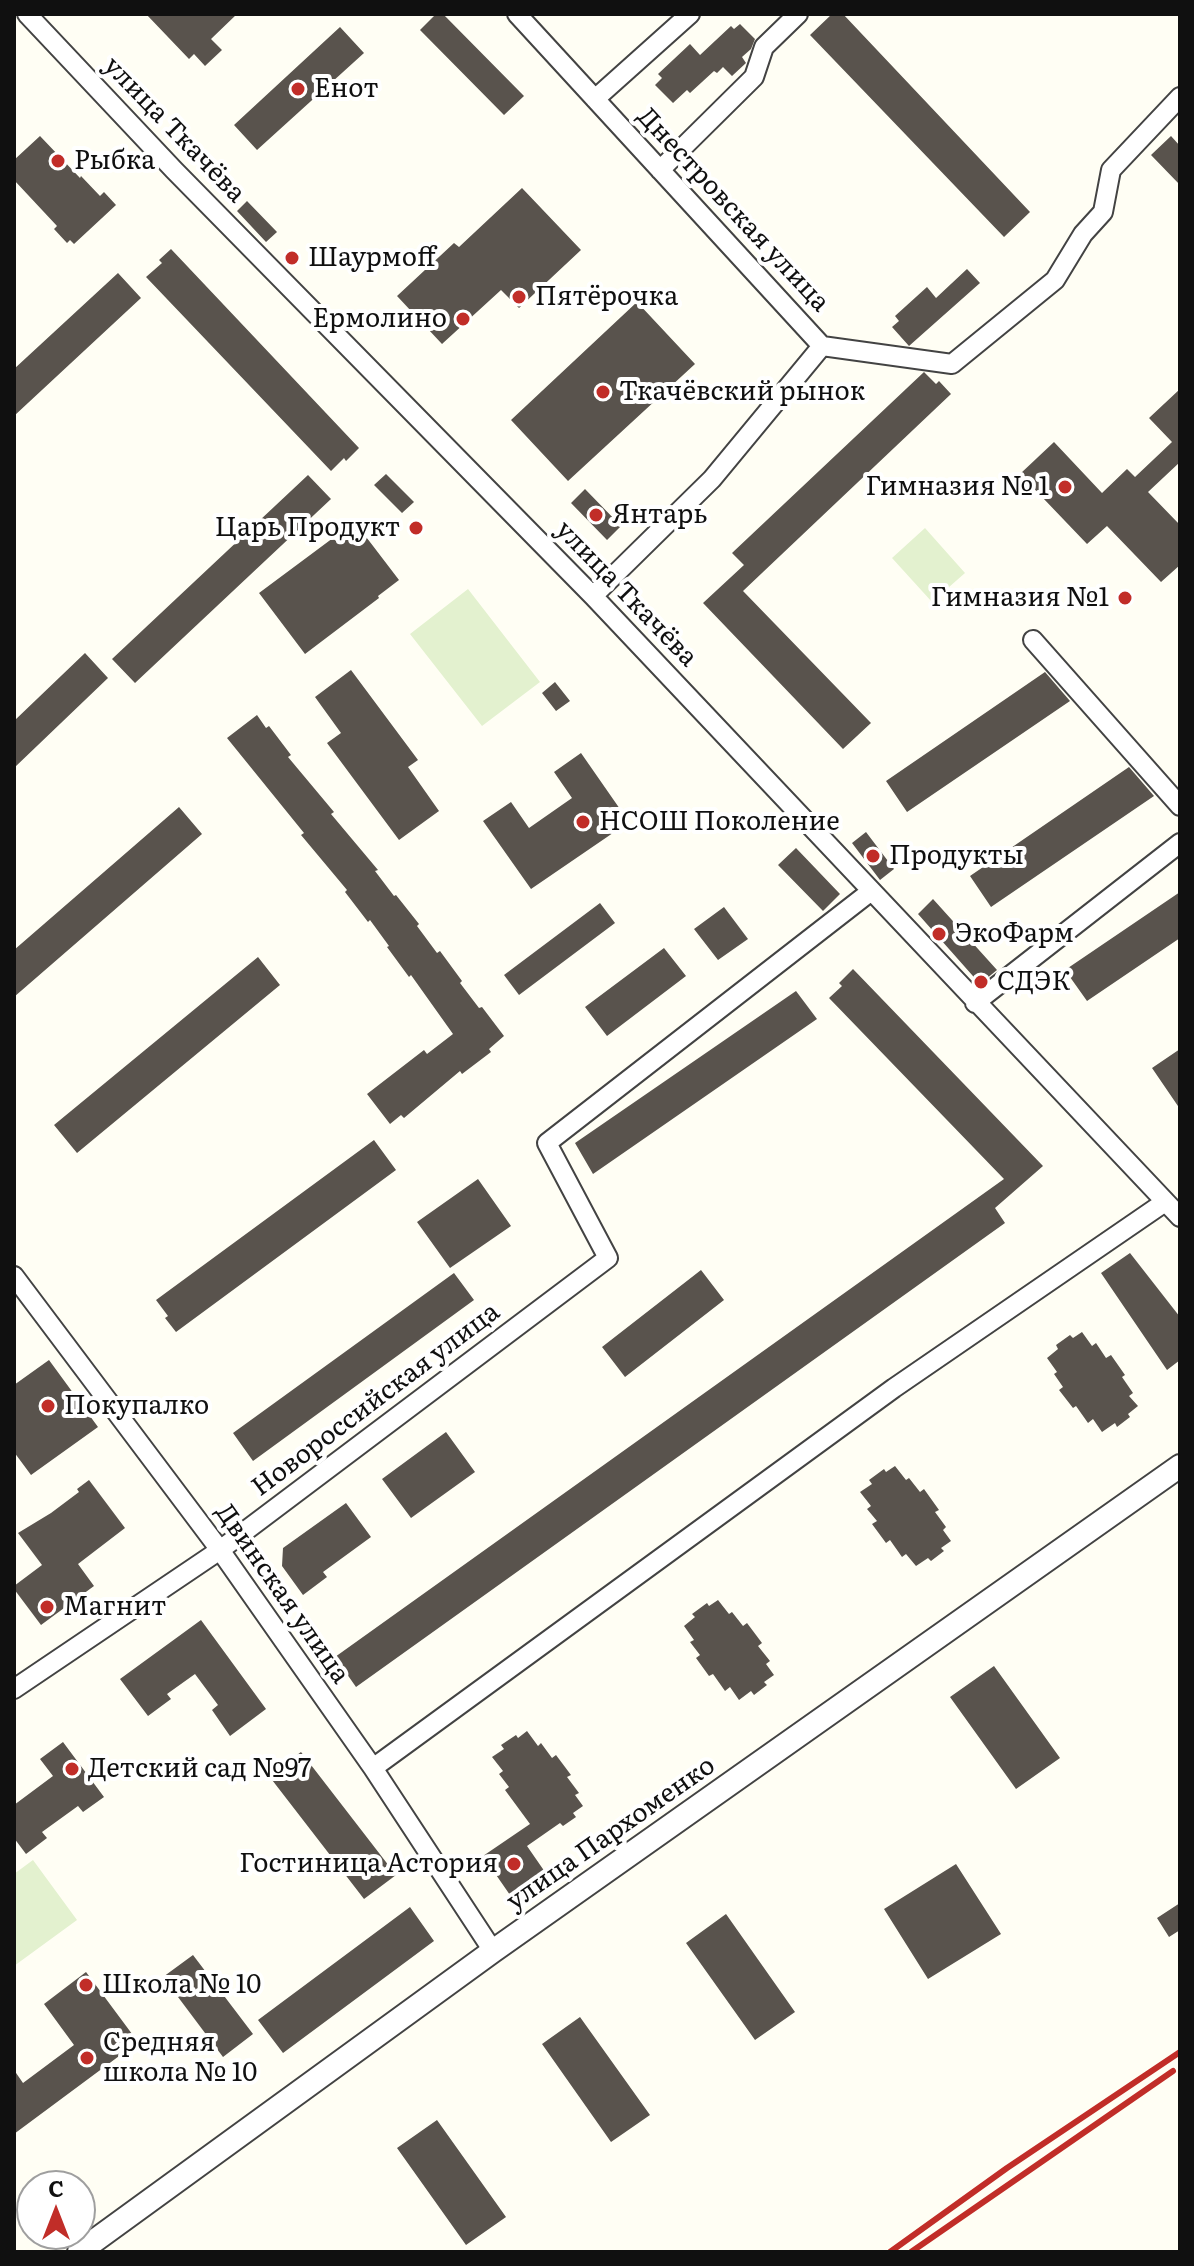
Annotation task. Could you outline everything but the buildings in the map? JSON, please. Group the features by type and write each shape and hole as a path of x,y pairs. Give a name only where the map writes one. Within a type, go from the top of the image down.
{"street":[{"name":"улица Ткачёва","path":"27,14 174,170 593,596 1180,1217"},
{"name":"Днестровская улица","path":"517,14 822,346 952,364 1055,280 1083,234 1103,212 1111,170 1180,97"},
{"path":"595,99 690,14"},
{"path":"660,170 754,77 764,47 798,14"},
{"path":"593,596 712,479 822,346"},
{"path":"1033,640 1180,806"},
{"path":"975,1003 1180,843"},
{"name":"Новороссийская улица","path":"14,1689 220,1550 608,1258 547,1143 870,892"},
{"path":"373,1768 894,1388 1165,1202"},
{"name":"Двинская улица","path":"14,1276 220,1550 373,1768 493,1951"},
{"name":"улица Пархоменко","path":"79,2252 493,1951 1180,1466"}],"green space":[{"path":"925,528 965,573 932,602 892,558"},
{"path":"468,589 540,682 482,726 410,634"},
{"path":"33,1860 77,1920 14,1966 14,1874"}],"railway":[{"path":"890,2252 1007,2168 1180,2052"},
{"path":"911,2252 1173,2071"}],"place":[{"name":"Енот","path":"298,89"},
{"name":"Рыбка","path":"58,161"},
{"name":"Шаурмоff","path":"292,258"},
{"name":"Пятёрочка","path":"519,297"},
{"name":"Ермолино","path":"463,319"},
{"name":"Ткачёвский рынок","path":"603,392"},
{"name":"Гимназия № 1","path":"1065,487"},
{"name":"Янтарь","path":"596,515"},
{"name":"Царь Продукт","path":"416,528"},
{"name":"Гимназия №1","path":"1125,598"},
{"name":"НСОШ Поколение","path":"583,822"},
{"name":"Продукты","path":"873,856"},
{"name":"ЭкоФарм","path":"939,934"},
{"name":"СДЭК","path":"981,982"},
{"name":"Покупалко","path":"48,1406"},
{"name":"Магнит","path":"47,1607"},
{"name":"Детский сад №97","path":"72,1769"},
{"name":"Гостиница Астория","path":"514,1864"},
{"name":"Школа № 10","path":"86,1985"},
{"name":"Средняя школа № 10","path":"87,2058"}]}
